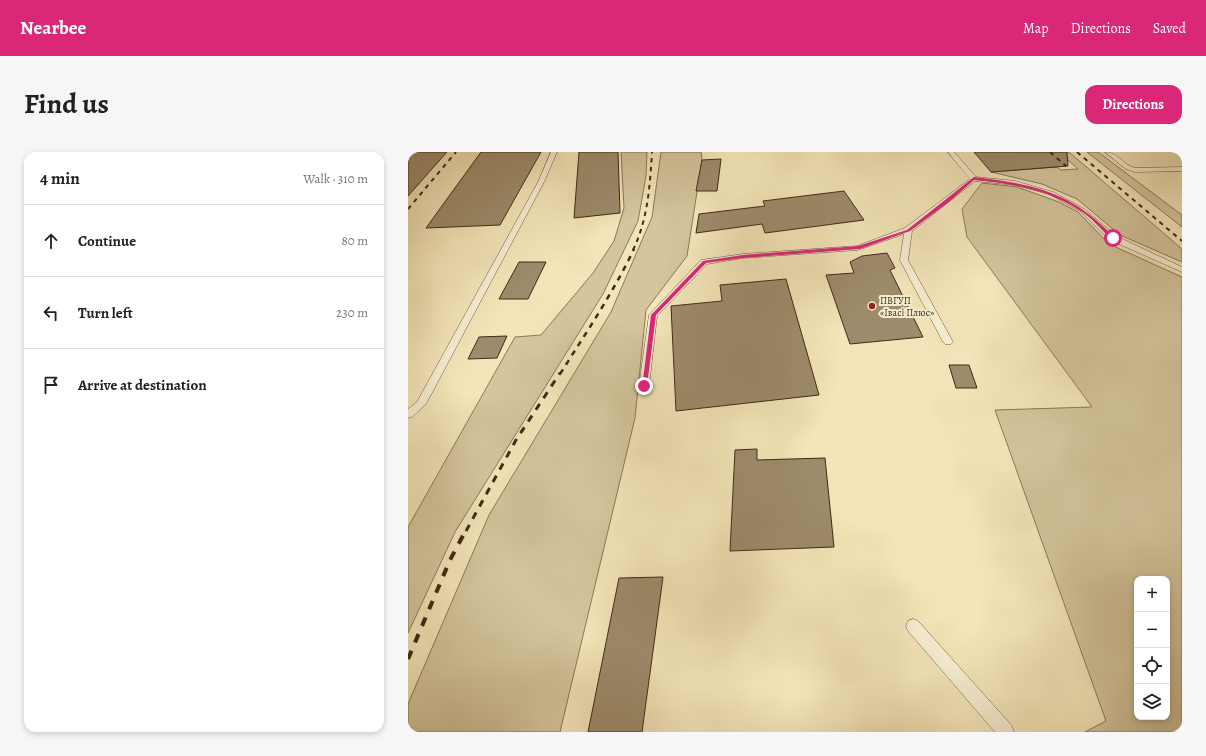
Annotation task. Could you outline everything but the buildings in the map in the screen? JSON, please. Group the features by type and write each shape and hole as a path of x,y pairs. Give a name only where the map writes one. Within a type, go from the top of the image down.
{"lane":[{"path":"408,414 421,404 541,182 554,152"},
{"path":"951,152 974,179 1015,183 1050,193 1082,210 1113,238 1182,270"},
{"path":"1108,152 1128,168 1135,170 1182,169"},
{"path":"644,386 653,315 704,262 743,256 858,248 908,230 974,179"},
{"path":"908,230 904,260 948,342"},
{"path":"913,626 1006,732"}],"shaded area":[{"path":"621,152 647,152 646,176 638,221 603,294 455,532 408,633 408,527 515,337 541,335 593,273 614,241 624,208"},
{"path":"661,152 701,152 702,160 687,256 646,310 635,418 560,732 408,732 408,704 489,515 611,312 652,217"},
{"path":"1059,152 1069,152 1182,249 1182,262 1120,235 1077,199 1042,184 991,172 1057,167 1061,170 1078,169"},
{"path":"1087,152 1098,152 1182,215 1182,227"},
{"path":"982,183 1017,187 1059,202 1078,212 1109,244 1182,277 1182,732 1085,732 1106,721 995,410 1092,407 967,237 962,209"}],"railway":[{"path":"408,209 456,152"},
{"path":"633,250 645,214 652,152"},
{"path":"1050,152 1066,166"},
{"path":"1077,152 1182,241"},
{"path":"560,374 608,297 634,249"},
{"path":"466,531 516,440 560,373"},
{"path":"408,659 450,560 466,530"}],"place":[{"name":"ПВГУП «Івасі Плюс»","path":"872,306"}],"route":[{"path":"644,386 653,315 704,262 743,256 858,248 908,230 974,179 1015,183 1050,193 1082,210 1113,238"}]}
